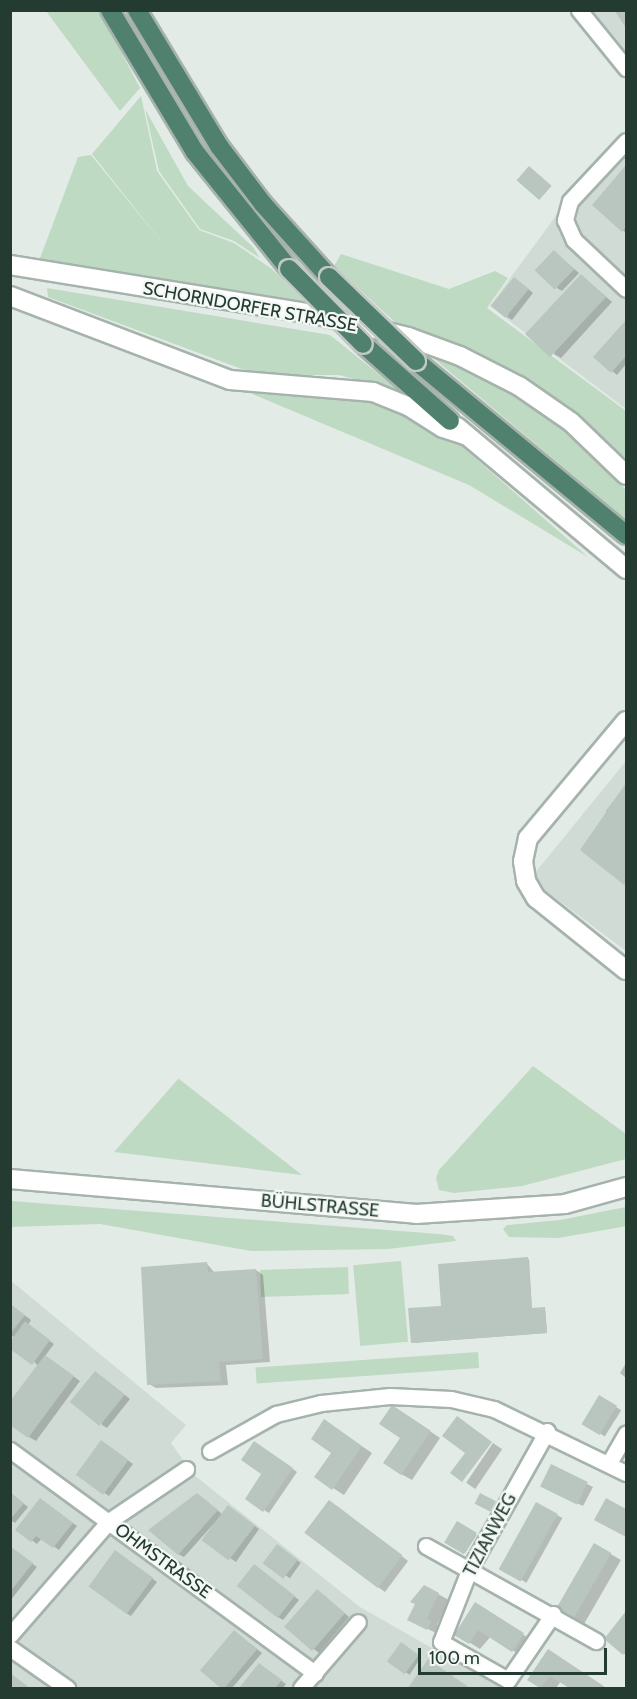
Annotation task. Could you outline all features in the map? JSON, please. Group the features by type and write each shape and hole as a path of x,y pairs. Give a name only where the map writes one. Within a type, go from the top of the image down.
{"highway":[{"path":"110,10 195,152 289,268 363,344 450,421"},
{"path":"136,10 219,146 263,204 329,277 416,361 627,535"}],"main road":[{"name":"SCHORNDORFER STRASSE","path":"10,266 314,314 408,337 460,356 519,386 571,422 627,475"},
{"path":"10,296 230,380 373,392 408,406 443,428 467,436"},
{"path":"450,421 627,568"},
{"path":"627,721 528,838 523,861 526,881 536,898 627,970"},
{"name":"BÜHLSTRASSE","path":"10,1179 416,1214 565,1204 627,1187"}],"street":[{"path":"579,10 627,68"},
{"path":"627,141 570,201 565,220 573,240 627,289"},
{"path":"210,1451 237,1433 276,1414 321,1403 390,1396 473,1402 546,1431 627,1473"},
{"name":"TIZIANWEG","path":"546,1431 470,1568 441,1642 508,1680 553,1614"},
{"path":"609,1463 627,1433"},
{"name":"OHMSTRASSE","path":"10,1450 315,1673"},
{"path":"10,1635 109,1521 186,1469"},
{"path":"426,1546 553,1614 596,1641"},
{"path":"302,1689 357,1622"},
{"path":"10,1648 67,1689"}],"shaded area":[{"path":"591,11 626,11 626,54"},
{"path":"626,136 626,409 490,306 555,217"},
{"path":"626,761 626,951 530,879"},
{"path":"10,1280 186,1425 171,1443 194,1475 360,1607 502,1688 11,1688"}],"green space":[{"path":"46,11 100,11 140,88 120,111"},
{"path":"141,96 157,171 199,230 234,243 272,269 305,302 39,261 78,157 91,155 168,250 92,154"},
{"path":"145,109 188,186 253,247 260,258 234,241 200,229 159,171"},
{"path":"341,254 449,289 495,271 508,278 487,308 626,411 626,458 525,379 471,351 399,326 334,266"},
{"path":"47,288 330,335 401,392 339,375 258,375 48,297"},
{"path":"425,351 499,383 569,431 626,490 626,520"},
{"path":"238,388 356,394 403,408 458,443 588,557 469,485"},
{"path":"533,1066 626,1134 626,1159 522,1186 454,1193 439,1190 436,1178 439,1170"},
{"path":"179,1079 302,1175 114,1152"},
{"path":"11,1201 439,1234 453,1236 456,1241 388,1249 251,1251 100,1224 11,1227"},
{"path":"626,1207 626,1226 616,1228 558,1238 509,1237 503,1229 507,1225 560,1220"},
{"path":"401,1261 408,1342 360,1346 353,1265"},
{"path":"348,1267 349,1294 261,1297 260,1270"},
{"path":"478,1352 479,1368 257,1384 256,1368"}],"building":[{"path":"614,10 626,10 626,28"},
{"path":"626,165 626,226 622,232 592,205"},
{"path":"529,166 552,186 539,200 517,180"},
{"path":"554,250 574,269 555,290 535,270"},
{"path":"581,274 606,297 550,357 525,334"},
{"path":"514,277 529,289 505,318 491,306"},
{"path":"626,320 626,356 611,373 593,357"},
{"path":"626,783 626,882 624,885 580,850"},
{"path":"528,1257 532,1308 545,1307 547,1333 411,1343 408,1308 441,1306 438,1264"},
{"path":"207,1262 208,1272 256,1269 263,1359 219,1362 221,1381 147,1385 141,1267"},
{"path":"10,1304 25,1315 10,1334"},
{"path":"25,1321 50,1340 32,1365 10,1349 10,1342"},
{"path":"45,1355 74,1376 28,1438 10,1425 10,1401"},
{"path":"95,1371 125,1395 99,1426 70,1402"},
{"path":"599,1395 617,1406 599,1435 581,1424"},
{"path":"392,1405 431,1431 401,1475 383,1463 400,1438 379,1424"},
{"path":"457,1416 492,1442 462,1482 450,1473 465,1453 442,1436"},
{"path":"324,1419 362,1446 332,1490 314,1477 331,1453 311,1439"},
{"path":"101,1440 129,1460 103,1495 76,1475"},
{"path":"254,1441 293,1468 263,1512 245,1499 261,1474 241,1460"},
{"path":"551,1464 588,1482 577,1504 540,1486"},
{"path":"10,1492 24,1503 10,1520"},
{"path":"197,1493 218,1510 178,1555 148,1530"},
{"path":"480,1493 496,1501 491,1512 475,1504"},
{"path":"40,1498 73,1523 53,1548 36,1536 31,1542 15,1530"},
{"path":"606,1498 626,1509 626,1537 594,1520"},
{"path":"329,1500 402,1555 378,1588 304,1533"},
{"path":"536,1502 558,1514 521,1581 499,1569"},
{"path":"228,1505 255,1525 229,1561 202,1540"},
{"path":"457,1521 477,1533 464,1554 444,1542"},
{"path":"594,1543 611,1553 573,1620 556,1610"},
{"path":"277,1544 298,1560 283,1579 263,1563"},
{"path":"10,1546 33,1563 10,1592"},
{"path":"115,1550 153,1578 127,1614 89,1586"},
{"path":"254,1564 295,1596 278,1618 237,1586"},
{"path":"424,1585 439,1593 427,1618 431,1621 427,1630 407,1620 415,1604 410,1602"},
{"path":"317,1589 345,1613 312,1651 284,1627"},
{"path":"475,1602 524,1633 512,1652 478,1630 469,1644 454,1635"},
{"path":"626,1611 626,1650 623,1655 604,1639"},
{"path":"234,1630 257,1649 224,1688 221,1688 200,1671"},
{"path":"401,1642 419,1655 405,1674 387,1661"},
{"path":"548,1649 602,1685 600,1688 569,1688 550,1676 540,1688 527,1680"},
{"path":"428,1659 467,1686 465,1688 408,1688"},
{"path":"259,1663 282,1680 275,1688 239,1688"},
{"path":"10,1673 30,1688 10,1688"}]}
